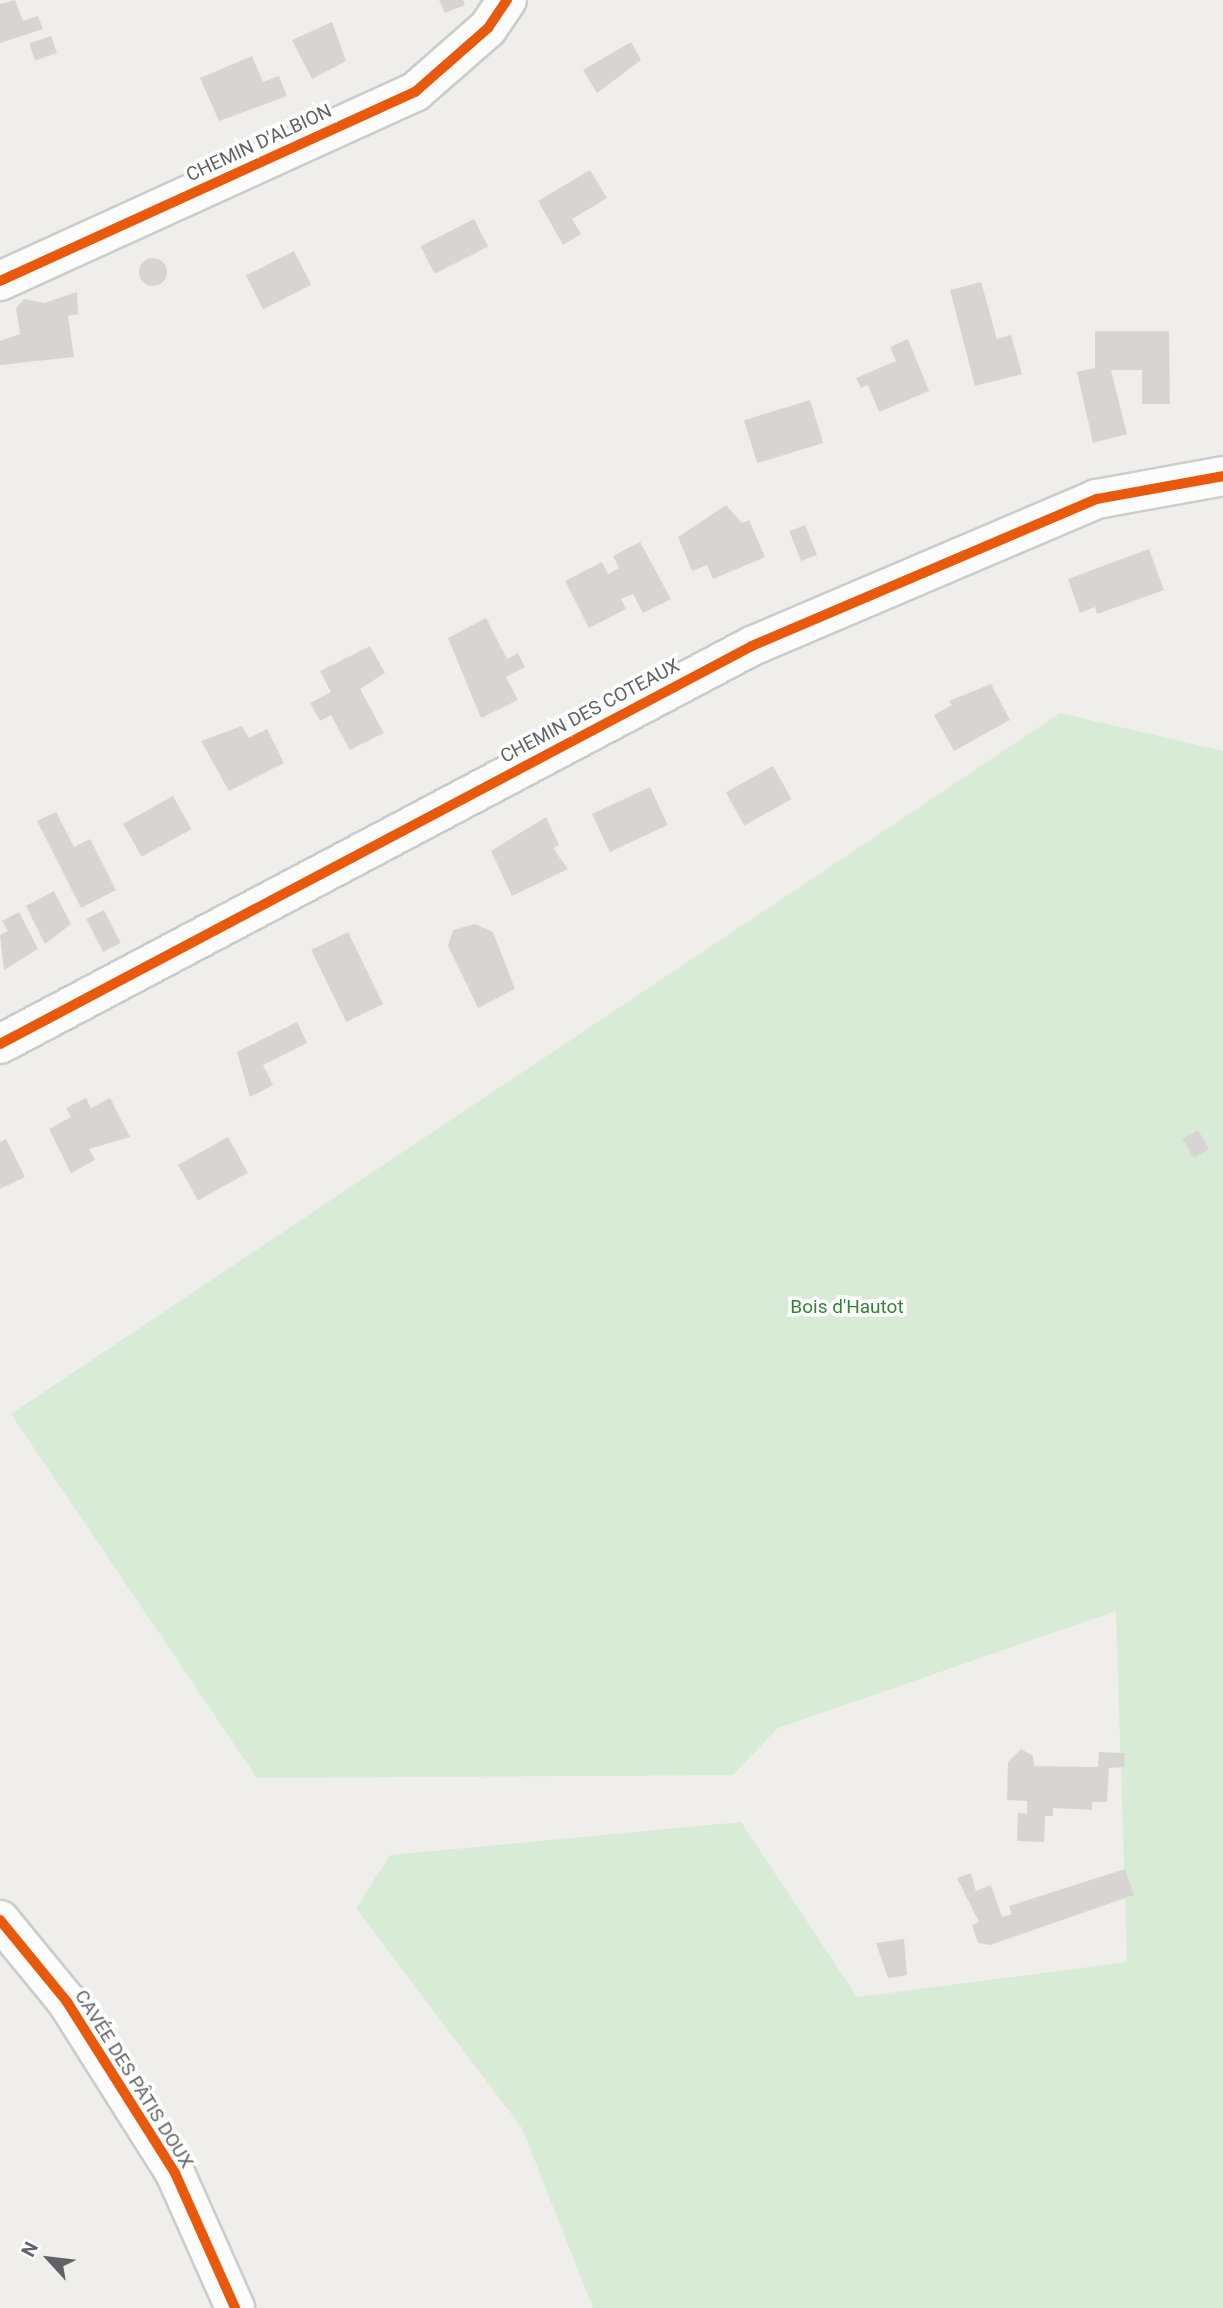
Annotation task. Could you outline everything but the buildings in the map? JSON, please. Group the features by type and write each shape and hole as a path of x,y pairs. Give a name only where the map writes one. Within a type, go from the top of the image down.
{"street":[{"name":"CHEMIN D'ALBION","path":"0,281 415,92 488,28 507,0"},
{"name":"CHEMIN DES COTEAUX","path":"0,1044 752,646 1097,499 1223,476"},
{"name":"CAVÉE DES PÂTIS DOUX","path":"0,1920 67,2002 175,2173 235,2308"}],"green space":[{"name":"Bois d'Hautot","path":"1060,713 1223,751 1223,2308 593,2308 522,2128 356,1908 390,1855 741,1822 857,1997 1127,1962 1116,1611 778,1728 733,1775 257,1778 11,1414"}],"cycle path":[{"path":"0,281 415,92 488,28 507,0"},
{"path":"0,1044 752,646 1097,499 1223,476"},
{"path":"0,1920 67,2002 175,2173 235,2308"}]}
